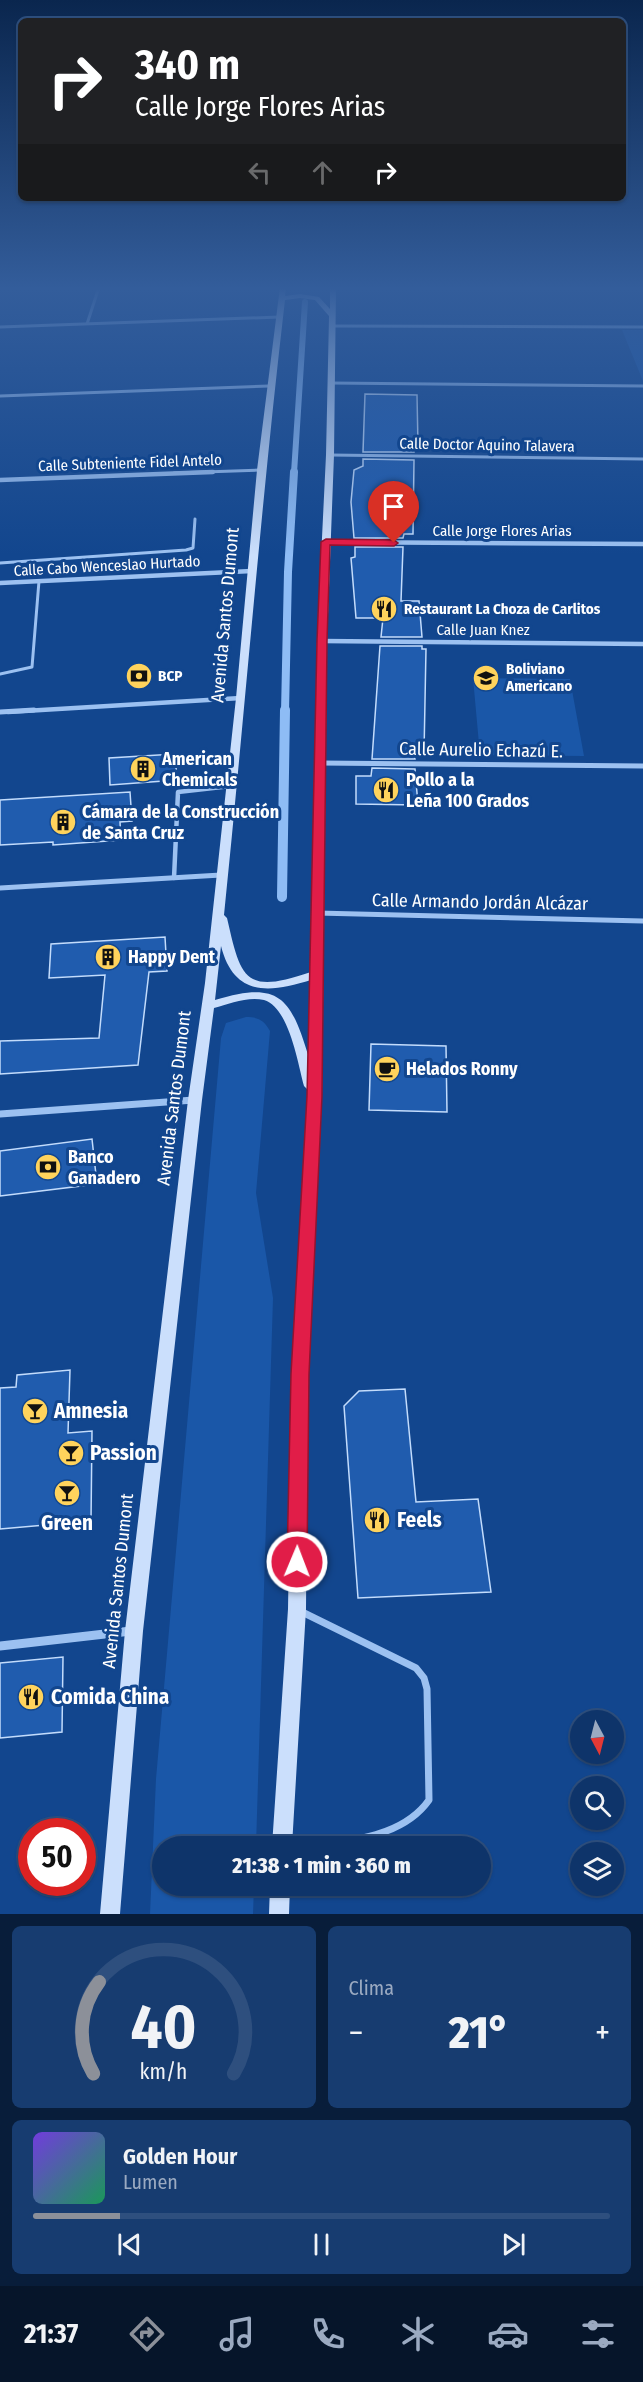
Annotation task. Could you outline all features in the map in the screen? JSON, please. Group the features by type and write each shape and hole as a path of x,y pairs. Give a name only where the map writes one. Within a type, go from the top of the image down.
{"main road":[{"name":"Avenida Santos Dumont","path":"110,1914 134,1631 195,1100 208,1006 241,698 270,376"},
{"path":"283,1836 297,1609 300,1374 315,1096 322,641 331,376"},
{"path":"218,908 236,972 246,980 273,985 295,982 316,974"},
{"path":"208,1006 234,999 262,996 274,1000 282,1007 315,1096"},
{"path":"104,1914 112,1893"},
{"path":"279,1914 280,1896"}],"street":[{"path":"331,383 643,386"},
{"path":"0,396 269,386"},
{"name":"Calle Doctor Aquino Talavera","path":"330,455 643,459"},
{"name":"Calle Subteniente Fidel Antelo","path":"0,480 261,470"},
{"name":"Calle Jorge Flores Arias","path":"326,542 643,544"},
{"name":"Calle Cabo Wenceslao Hurtado","path":"0,583 252,571"},
{"name":"Calle Juan Knez","path":"322,641 643,644"},
{"path":"0,712 241,698"},
{"name":"Calle Aurelio Echazú E.","path":"320,763 643,766"},
{"path":"0,888 221,875"},
{"name":"Calle Armando Jordán Alcázar","path":"317,914 643,921"},
{"path":"0,1114 195,1100"},
{"path":"0,1646 134,1631"}],"lane":[{"path":"0,563 186,550 193,548 195,519"},
{"path":"0,674 32,667 39,581"},
{"path":"174,878 178,792 231,786"},
{"path":"297,1609 416,1668 424,1678 427,1689 430,1798 419,1814 398,1827 369,1836"}],"shaded area":[{"path":"473,678 570,679 584,756 480,755"},
{"path":"246,1017 254,1018 265,1024 270,1031 256,1193 273,1298 256,1836 153,1836 156,1779 221,1038 226,1023"},
{"path":"152,1869 152,1896 254,1896 253,1914 150,1914"}],"building":[{"path":"365,394 417,395 418,445 414,445 414,452 363,452"},
{"path":"363,459 414,460 413,534 404,534 403,538 354,538 351,502 354,470 363,466"},
{"path":"355,547 403,547 401,601 419,601 422,637 381,637 383,618 356,618 351,558 355,557"},
{"path":"380,646 422,646 422,649 426,649 424,753 414,753 415,759 372,759"},
{"name":"American Chemicals","path":"175,754 177,780 110,785 109,758"},
{"name":"Pollo a la Leña 100 Grados","path":"372,768 415,769 418,805 356,804 356,776 371,776"},
{"name":"Cámara de la Construcción de Santa Cruz","path":"130,792 132,821 120,822 121,840 53,845 53,842 0,845 0,800"},
{"path":"165,937 167,971 149,972 138,1065 0,1074 0,1041 99,1038 105,975 49,978 51,944"},
{"path":"371,1044 446,1046 447,1112 369,1110"},
{"name":"Banco Ganadero","path":"92,1139 97,1184 0,1196 0,1151"},
{"path":"70,1370 68,1433 92,1431 91,1521 0,1529 0,1388 16,1387 17,1375"},
{"path":"405,1389 416,1502 478,1499 491,1592 358,1598 344,1406 359,1391"},
{"name":"Comida China","path":"63,1657 62,1732 0,1738 0,1663"}],"waterway":[{"path":"294,473 300,376"},
{"path":"285,712 288,572 294,472"},
{"path":"282,897 285,710"}],"place":[{"name":"Restaurant La Choza de Carlitos","path":"384,609"},
{"name":"BCP","path":"139,676"},
{"name":"Boliviano Americano","path":"486,678"},
{"name":"American Chemicals","path":"143,769"},
{"name":"Pollo a la Leña 100 Grados","path":"386,790"},
{"name":"Cámara de la Construcción de Santa Cruz","path":"63,822"},
{"name":"Happy Dent","path":"108,957"},
{"name":"Helados Ronny","path":"387,1069"},
{"name":"Banco Ganadero","path":"48,1167"},
{"name":"Amnesia","path":"35,1411"},
{"name":"Passion","path":"71,1453"},
{"name":"Green","path":"67,1493"},
{"name":"Feels","path":"377,1520"},
{"name":"Comida China","path":"31,1697"}],"route":[{"path":"297,1562 300,1374 315,1096 322,641 326,542 394,543"}]}
